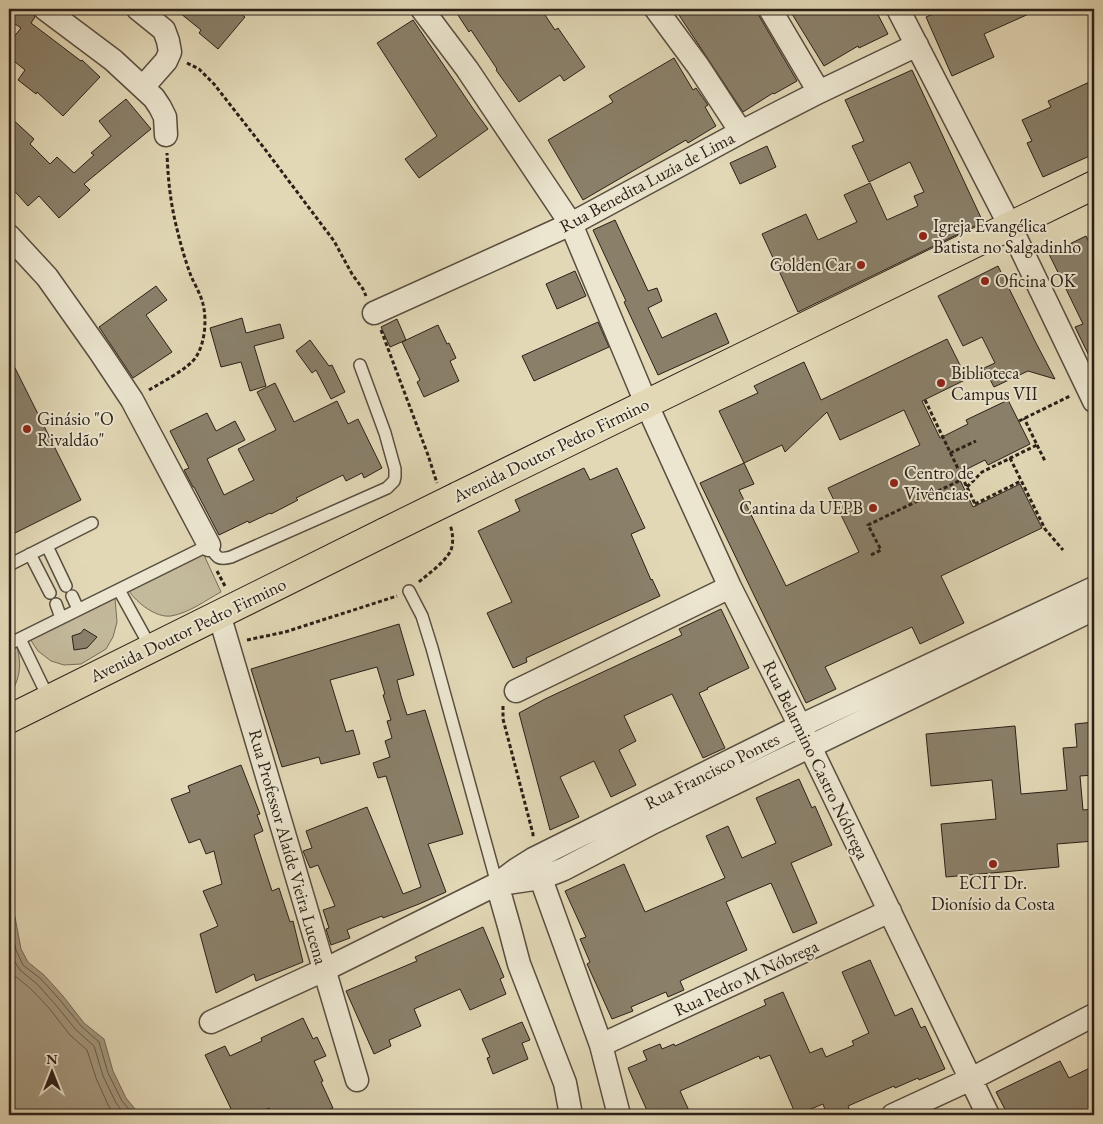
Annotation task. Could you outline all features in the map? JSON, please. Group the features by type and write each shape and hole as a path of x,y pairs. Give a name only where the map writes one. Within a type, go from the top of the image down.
{"main road":[{"name":"Avenida Doutor Pedro Firmino","path":"9,719 385,532 449,492 646,403 1094,185"}],"street":[{"path":"46,9 112,60 143,87 160,107 165,117 166,135"},
{"path":"138,9 164,30 170,52 166,61 143,87"},
{"name":"Rua Belarmino Castro Nóbrega","path":"422,9 467,69 571,224 646,403 730,587 800,726 988,1115"},
{"path":"656,9 698,66 740,132"},
{"path":"770,9 819,92"},
{"path":"898,9 1010,226 1091,394"},
{"name":"Rua Benedita Luzia de Lima","path":"374,313 571,224 740,132 917,45"},
{"path":"9,236 47,277 132,400 207,546"},
{"path":"516,691 730,587"},
{"name":"Rua Francisco Pontes","path":"537,869 800,726 1094,588"},
{"name":"Rua Francisco Pontes","path":"211,1022 324,970 496,884 517,869 564,868 1094,609"},
{"name":"Rua Professor Alaíde Vieira Lucena","path":"227,610 228,644 358,1080"},
{"path":"537,869 601,1046 619,1115"},
{"path":"496,884 510,926 519,964 565,1083 571,1115"},
{"name":"Rua Pedro M Nóbrega","path":"601,1046 890,911"},
{"path":"894,1115 971,1079 1094,1015"}],"lane":[{"path":"9,644 207,546 216,557 221,559 231,557 387,488 392,484 395,477 395,469 385,433 360,365"},
{"path":"9,565 92,523"},
{"path":"47,546 66,586"},
{"path":"30,554 50,594"},
{"path":"119,590 150,648"},
{"path":"409,591 422,616 432,648 496,884"},
{"path":"72,596 78,610"},
{"path":"56,604 61,618"},
{"path":"20,639 49,698"}],"path":[{"path":"170,52 198,69 214,84 334,241 352,274 363,289 374,313 428,455 449,492"},
{"path":"132,400 182,370 196,358 202,342 205,324 203,304 191,275 176,227 168,187 166,135"},
{"path":"1019,421 1091,394"},
{"path":"924,400 975,505 1021,481"},
{"path":"1024,418 1045,461"},
{"path":"950,453 976,441"},
{"path":"967,487 982,472 1037,445"},
{"path":"1010,458 1045,529 1063,550"},
{"path":"870,555 880,550 868,525 963,479"},
{"path":"228,644 285,632 396,597 409,591 451,551 452,531 450,523"},
{"path":"207,546 227,610"},
{"path":"516,691 510,695 503,706 502,719 533,834 537,869"}],"shaded area":[{"path":"203,553 221,592 191,609 171,616 159,615 142,605 129,591"},
{"path":"115,598 117,622 113,637 106,649 81,664 64,665 51,661 38,651 30,639"},
{"path":"17,647 19,672 16,684 9,696 9,651"}],"water":[{"path":"9,898 21,949 28,962 44,975 84,1023 104,1039 113,1071 126,1098 140,1115 9,1115"}],"building":[{"path":"14,9 32,9 35,17 31,23 82,60 100,77 63,116 37,92 36,94 18,80 25,70 9,57 9,43 21,28 9,20"},
{"path":"175,9 235,9 245,17 218,49 199,33 201,30"},
{"path":"467,9 541,9 555,30 558,28 585,67 564,81 560,75 519,102 471,30 469,32 458,15"},
{"path":"675,9 755,9 797,81 773,93 743,112"},
{"path":"789,9 875,9 888,34 859,48 858,46 824,66"},
{"path":"931,9 1040,9 984,34 994,57 952,76 926,17 933,14"},
{"path":"413,20 488,129 419,178 405,159 437,136 377,43"},
{"path":"674,58 693,90 696,88 708,105 705,107 716,126 688,143 686,140 583,200 548,140 613,102 609,96"},
{"path":"912,70 983,222 798,312 762,234 806,214 818,240 857,222 844,195 870,183 887,220 918,206 914,196 924,192 910,162 869,182 852,146 864,141 845,100"},
{"path":"1094,80 1094,154 1043,177 1027,143 1032,141 1022,120 1051,107 1048,101"},
{"path":"126,99 151,129 84,184 90,190 59,218 39,196 28,206 9,185 9,116 34,139 30,144 50,164 57,157 74,173 94,155 91,153 111,136 99,121"},
{"path":"767,146 776,167 740,184 730,163"},
{"path":"615,220 648,291 657,288 662,301 648,308 662,338 716,313 729,343 658,375 593,230"},
{"path":"1086,236 1089,242 1094,240 1094,366 1075,327 1083,324 1049,254"},
{"path":"998,266 1055,379 1028,371 994,387 984,368 995,363 982,337 963,346 938,296"},
{"path":"575,271 586,296 557,309 546,284"},
{"path":"156,286 167,300 146,315 172,352 133,378 99,327"},
{"path":"242,318 246,333 280,324 284,338 254,346 266,386 250,391 241,362 221,367 210,328"},
{"path":"397,319 406,340 390,347 381,327"},
{"path":"598,322 609,347 534,381 522,356"},
{"path":"438,325 456,358 450,361 459,381 424,397 417,382 420,380 402,342"},
{"path":"947,339 967,379 922,401 940,438 968,424 966,420 1008,400 1030,444 988,465 985,460 957,474 973,507 1020,484 1042,528 941,576 964,623 920,644 912,627 825,667 836,689 806,703 700,483 744,463 719,411 758,393 754,386 804,362 821,400","holes":["904,410 920,445 828,488 859,552 786,586 739,490 754,484 744,463 782,445 785,452 827,412 840,440"]},
{"path":"310,340 329,366 332,365 345,392 331,399 316,370 312,373 296,351"},
{"name":"Ginásio \"O Rivaldão\"","path":"9,356 81,500 9,536"},
{"path":"275,383 294,422 337,401 348,424 358,419 382,468 364,478 362,473 346,481 343,475 296,498 298,500 271,514 249,523 248,521 219,535 184,470 189,468 170,431 207,413 216,431 235,421 245,440 207,459 224,495 254,480 238,449 276,430 257,392"},
{"path":"584,468 590,480 617,468 645,528 631,534 660,596 526,658 527,662 513,668 487,613 512,602 478,531 520,511 515,500"},
{"path":"721,609 749,668 699,693 725,748 703,758 672,694 624,716 636,741 619,750 636,785 611,797 594,761 560,777 579,817 550,830 519,713 682,635 679,629"},
{"path":"399,624 414,675 397,680 401,696 407,715 425,710 463,834 428,844 446,892 383,918 382,916 347,930 350,938 331,945 326,929 329,928 323,910 335,906 318,865 310,868 303,851 312,848 306,831 367,807 403,894 421,887 386,776 378,778 373,763 390,757 385,741 392,738 387,721 391,720 383,695 385,694 377,667 330,680 346,732 353,730 360,754 321,764 319,757 282,767 251,669"},
{"path":"84,629 97,637 87,648 74,650 72,636 81,633"},
{"path":"1094,722 1094,775 1080,776 1083,810 1094,809 1094,841 1057,844 1059,867 946,877 941,824 996,819 992,780 931,786 926,734 1015,726 1021,794 1067,790 1063,748 1077,747 1075,724"},
{"path":"241,765 260,814 257,815 263,831 254,835 258,848 272,891 279,888 290,922 293,921 303,962 256,981 254,974 216,993 200,934 218,926 203,891 222,884 214,851 206,854 200,839 189,843 171,799 190,792 188,786"},
{"path":"799,779 812,808 815,806 832,845 791,863 817,923 793,933 771,883 726,902 747,950 680,981 684,990 668,997 666,992 631,1007 633,1011 612,1019 587,964 590,962 580,939 586,937 565,891 624,864 645,912 725,878 706,836 728,826 742,858 776,843 756,798"},
{"path":"483,927 504,977 500,979 506,994 470,1010 460,989 414,1009 421,1026 389,1040 391,1046 374,1054 346,991 417,961 415,957"},
{"path":"870,960 895,1016 912,1008 921,1028 925,1026 945,1069 895,1088 894,1086 848,1106 850,1111 840,1115 827,1115 823,1104 796,1115 770,1055 760,1059 759,1056 680,1091 691,1115 649,1115 628,1068 647,1060 643,1051 660,1044 662,1049 674,1044 675,1046 766,1005 764,1000 783,992 810,1053 822,1048 826,1057 854,1045 852,1041 869,1033 842,972"},
{"path":"303,1018 313,1039 317,1037 326,1056 314,1061 333,1108 318,1115 273,1115 269,1108 254,1115 234,1115 205,1055 225,1046 230,1056 262,1041 261,1038"},
{"path":"522,1022 530,1040 522,1043 528,1059 493,1074 487,1058 490,1057 482,1039"},
{"path":"1060,1061 1069,1078 1094,1066 1094,1115 1008,1115 996,1092"}],"place":[{"name":"Igreja Evangélica Batista no Salgadinho","path":"923,236"},
{"name":"Golden Car","path":"861,265"},
{"name":"Oficina OK","path":"985,281"},
{"name":"Biblioteca Campus VII","path":"941,383"},
{"name":"Ginásio \"O Rivaldão\"","path":"27,429"},
{"name":"Centro de Vivências","path":"894,483"},
{"name":"Cantina da UEPB","path":"873,508"},
{"name":"ECIT Dr. Dionísio da Costa","path":"993,864"}]}
